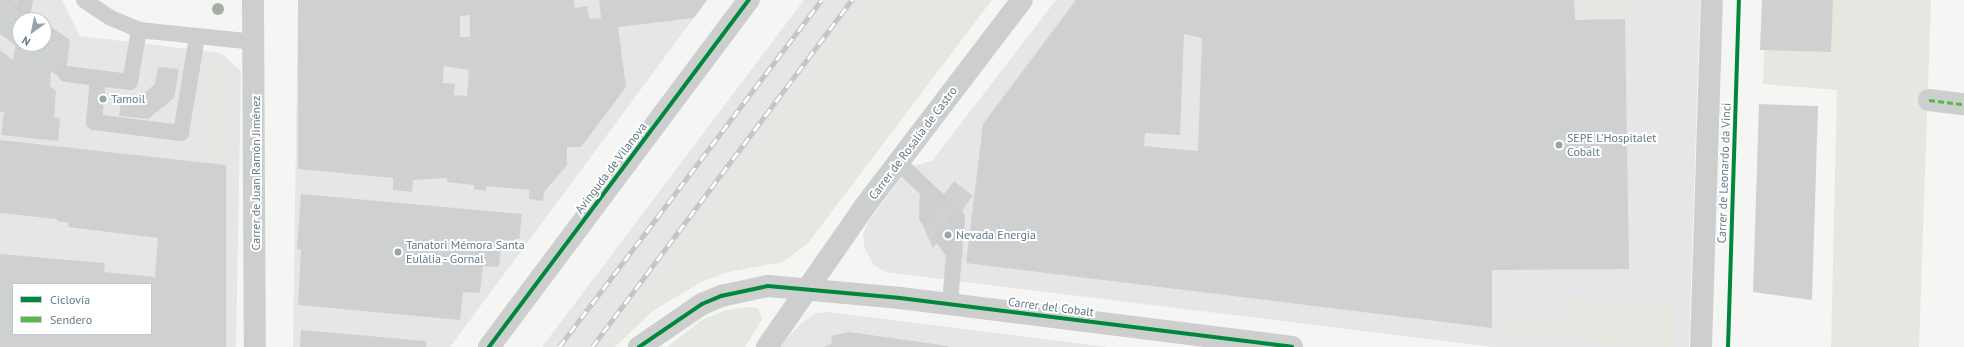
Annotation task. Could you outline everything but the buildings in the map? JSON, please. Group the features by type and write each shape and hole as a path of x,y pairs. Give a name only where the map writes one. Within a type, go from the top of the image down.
{"street":[{"name":"Carrer de Juan Ramón Jiménez","path":"253,0 255,42 255,347"},
{"name":"Avinguda de Vilanova","path":"489,347 749,0"},
{"name":"Carrer de Rosalía de Castro","path":"767,347 898,162 1022,0"},
{"name":"Carrer de Leonardo da Vinci","path":"1701,347 1712,0"},
{"path":"1929,100 1964,104"},
{"path":"639,347 671,323 721,296 768,286 808,288"},
{"name":"Carrer del Cobalt","path":"808,288 950,304 1292,347"}],"lane":[{"path":"84,0 111,18 139,30 255,42"},
{"path":"66,74 130,82 139,30"},
{"path":"98,78 94,122 181,133 196,37"},
{"path":"898,162 935,202"},
{"path":"950,304 955,254 954,222 955,254"}],"shaded area":[{"path":"0,0 62,0 80,36 221,53 241,71 236,347 0,347"},
{"path":"298,0 707,0 450,347 293,347"},
{"path":"804,0 866,0 606,347 542,347"},
{"path":"866,0 992,0 808,243 783,262 728,272 699,283 653,311 615,347 606,347"},
{"path":"1056,0 1700,0 1689,347 1493,347 886,272 874,265 864,247 863,234 869,221 909,167 932,161"},
{"path":"1581,0 1635,0 1632,12 1581,13"},
{"path":"1766,0 1931,0 1919,347 1831,347 1837,90 1763,84"},
{"path":"206,60 214,62 225,73 226,165 206,163"},
{"path":"1568,298 1671,302 1670,347 1635,347 1507,331 1507,317 1564,323"},
{"path":"748,307 758,308 762,319 745,347 667,347 702,320 726,310"},
{"path":"828,312 1107,347 779,347 800,324 816,313"}],"railway":[{"path":"559,347 821,0"},
{"path":"592,347 852,0"}],"marked path":[{"path":"1929,100 1964,104"}],"cycle path":[{"path":"489,347 749,0"},
{"path":"1728,347 1739,0"},
{"path":"639,347 702,304 721,296 768,286 900,298 1292,347"}],"place":[{"name":"Tamoil","path":"103,99"},
{"name":"SEPE L'Hospitalet Cobalt","path":"1559,145"},
{"name":"Nevada Energia","path":"948,235"},
{"name":"Tanatori Mémora Santa Eulàlia - Gornal","path":"398,252"}]}
